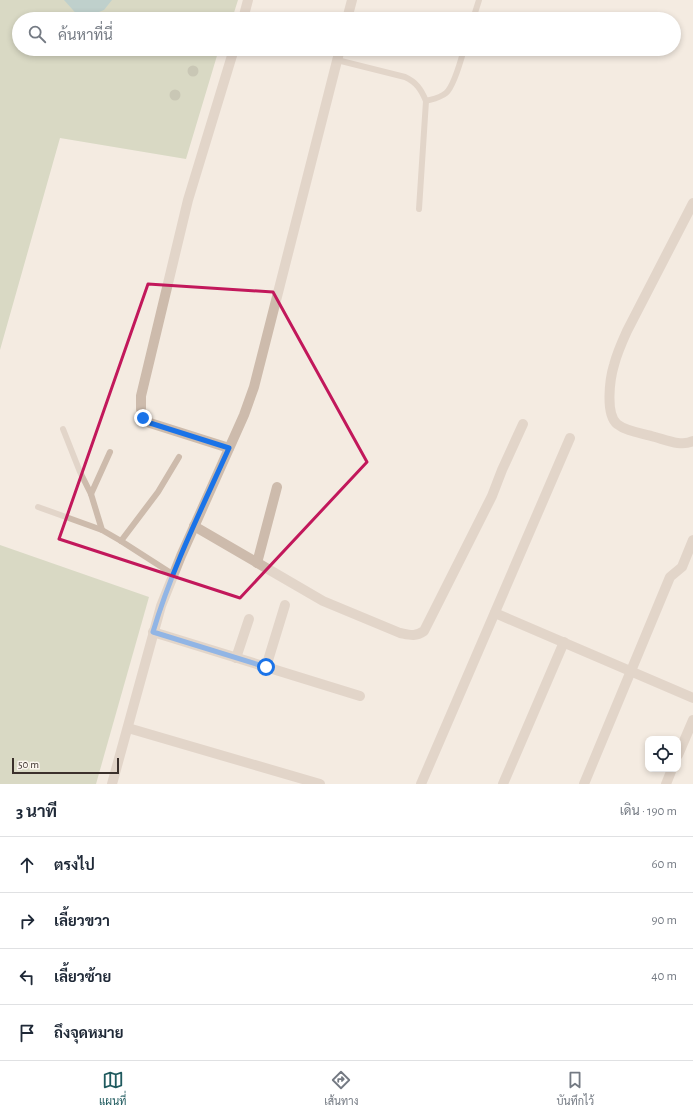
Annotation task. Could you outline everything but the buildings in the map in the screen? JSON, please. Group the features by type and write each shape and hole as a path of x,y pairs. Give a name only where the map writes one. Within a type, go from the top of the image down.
{"street":[{"path":"245,12 248,0"},
{"path":"349,12 352,0"},
{"path":"229,448 150,423 143,418 141,396 188,200 232,56"},
{"path":"112,784 161,606 194,526 244,415 254,387 338,56"},
{"path":"693,203 618,350 613,366 610,402 611,415 616,423 623,428 687,444 693,441"},
{"path":"194,526 323,601 400,633 418,635 424,631 462,558 492,496 523,424"},
{"path":"421,784 570,438"},
{"path":"257,563 277,487"},
{"path":"584,784 670,577 682,567 693,540"},
{"path":"266,667 285,606"},
{"path":"495,613 693,698"},
{"path":"236,658 249,619"},
{"path":"153,632 360,696"},
{"path":"503,784 564,642"},
{"path":"681,748 693,720"},
{"path":"128,728 320,784"},
{"path":"666,784 671,772"}],"lane":[{"path":"476,12 479,0"},
{"path":"426,101 437,98 448,92 457,72 462,56"},
{"path":"337,60 405,77 413,81 421,90 426,101 420,209"},
{"path":"63,430 80,472 92,494 102,530"},
{"path":"92,494 110,452"},
{"path":"122,541 158,492 179,457"},
{"path":"38,507 102,530 122,541 174,575"}],"highlighted area":[{"path":"148,284 273,292 367,462 240,598 59,539"}],"green space":[{"path":"0,0 238,0 234,12 12,12 12,56 217,56 186,159 60,138 0,350"},
{"path":"0,545 149,597 96,784 0,784"}],"water":[{"path":"64,0 112,0 104,10 99,12 75,12"}],"route":[{"path":"143,418 150,423 229,448 181,556 161,606 153,632 266,667"}]}
